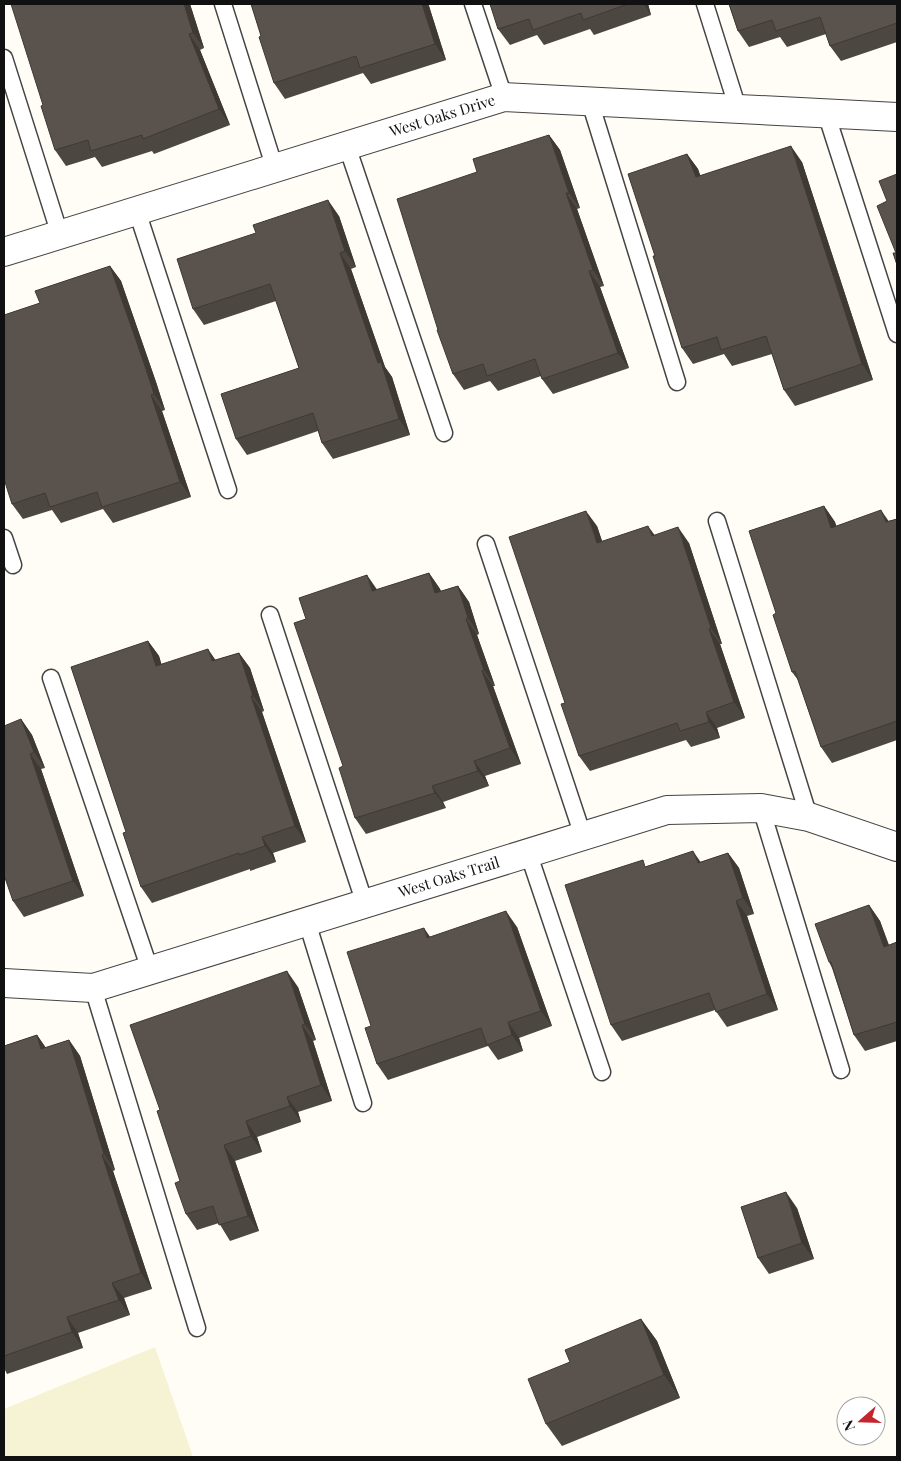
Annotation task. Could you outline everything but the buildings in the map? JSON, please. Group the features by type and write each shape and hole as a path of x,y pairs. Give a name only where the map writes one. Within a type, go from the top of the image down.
{"street":[{"name":"West Oaks Drive","path":"4,252 504,97 897,117"},
{"name":"West Oaks Trail","path":"4,983 93,988 668,810 761,808 809,817 897,847"}],"lane":[{"path":"223,4 275,169"},
{"path":"472,4 504,97"},
{"path":"705,4 738,109"},
{"path":"4,58 60,235"},
{"path":"590,102 677,382"},
{"path":"826,113 897,334"},
{"path":"347,146 444,434"},
{"path":"137,211 228,490"},
{"path":"717,521 809,817"},
{"path":"4,538 13,564"},
{"path":"486,544 583,836"},
{"path":"270,615 365,904"},
{"path":"51,678 150,970"},
{"path":"761,808 841,1070"},
{"path":"528,852 602,1072"},
{"path":"307,922 363,1103"},
{"path":"93,988 198,1328"}],"shaded area":[{"path":"155,1347 193,1457 4,1457 4,1409"}]}
